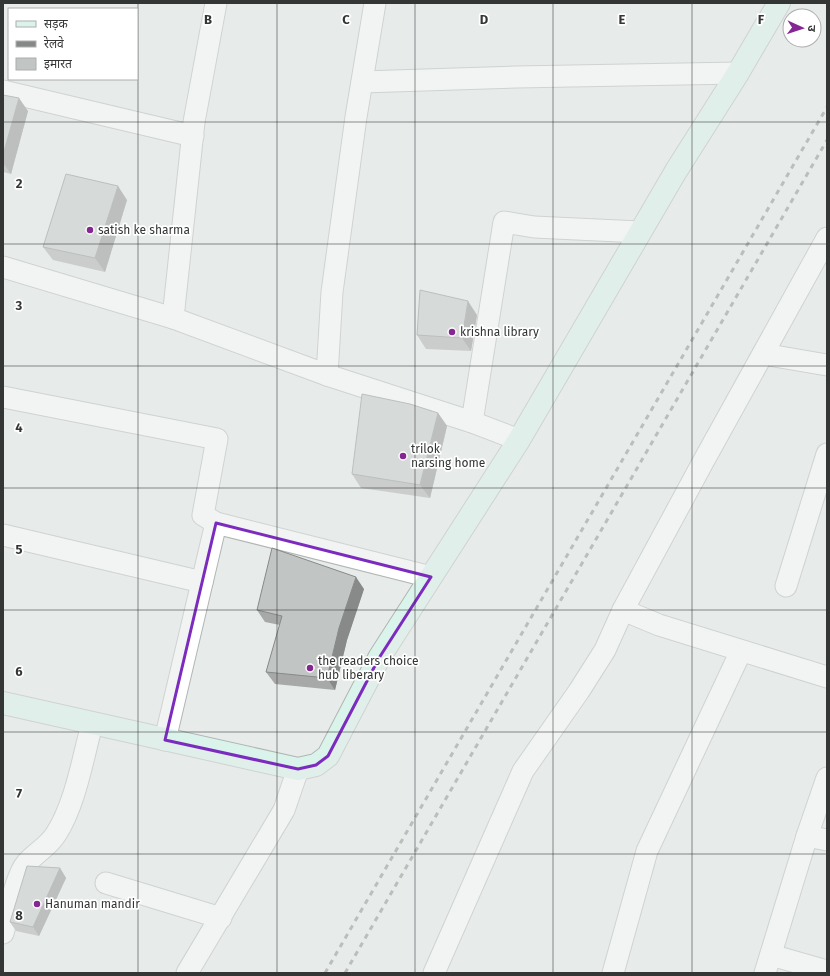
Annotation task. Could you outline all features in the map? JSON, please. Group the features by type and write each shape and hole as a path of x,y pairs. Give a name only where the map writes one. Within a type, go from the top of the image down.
{"street":[{"path":"173,318 192,136 216,3"},
{"path":"326,376 332,292 362,82 375,3"},
{"path":"3,703 298,769 316,765 328,756 379,658 519,440 676,171 738,74 779,3"},
{"path":"362,82 516,77 738,74"},
{"path":"3,91 192,136"},
{"path":"472,422 504,222 534,227 640,232"},
{"path":"434,973 523,771 591,673 623,610 827,238"},
{"path":"3,267 173,318 326,376 472,422 519,440"},
{"path":"763,354 827,365"},
{"path":"3,397 217,439 203,515 216,523 431,577"},
{"path":"786,586 827,454"},
{"path":"165,740 216,523"},
{"path":"3,535 202,582"},
{"path":"623,610 659,625 827,677"},
{"path":"613,973 647,851 703,736 741,651"},
{"path":"3,933 19,877 25,864 42,851 56,835 68,810 92,724"},
{"path":"187,973 284,810 298,769"},
{"path":"827,778 807,836 768,964 827,971"},
{"path":"807,836 827,840"},
{"path":"106,883 221,918"}],"highlighted area":[{"path":"216,523 431,577 379,658 328,756 316,765 298,769 165,740"}],"building":[{"path":"3,95 19,98 3,155"},
{"name":"satish ke sharma","path":"66,174 118,186 95,258 43,247"},
{"path":"420,290 468,301 462,338 417,335"},
{"name":"trilok narsing home","path":"362,394 410,404 438,413 420,485 352,474"},
{"path":"272,548 356,577 339,628 327,678 266,672 282,616 257,610"},
{"name":"Hanuman mandir","path":"27,866 60,868 33,927 10,922"}],"railway":[{"path":"325,973 827,107"},
{"path":"345,973 827,140"}],"place":[{"name":"satish ke sharma","path":"90,230"},
{"name":"krishna library","path":"452,332"},
{"name":"trilok narsing home","path":"403,456"},
{"name":"the readers choice hub liberary","path":"310,668"},
{"name":"Hanuman mandir","path":"37,904"}]}
